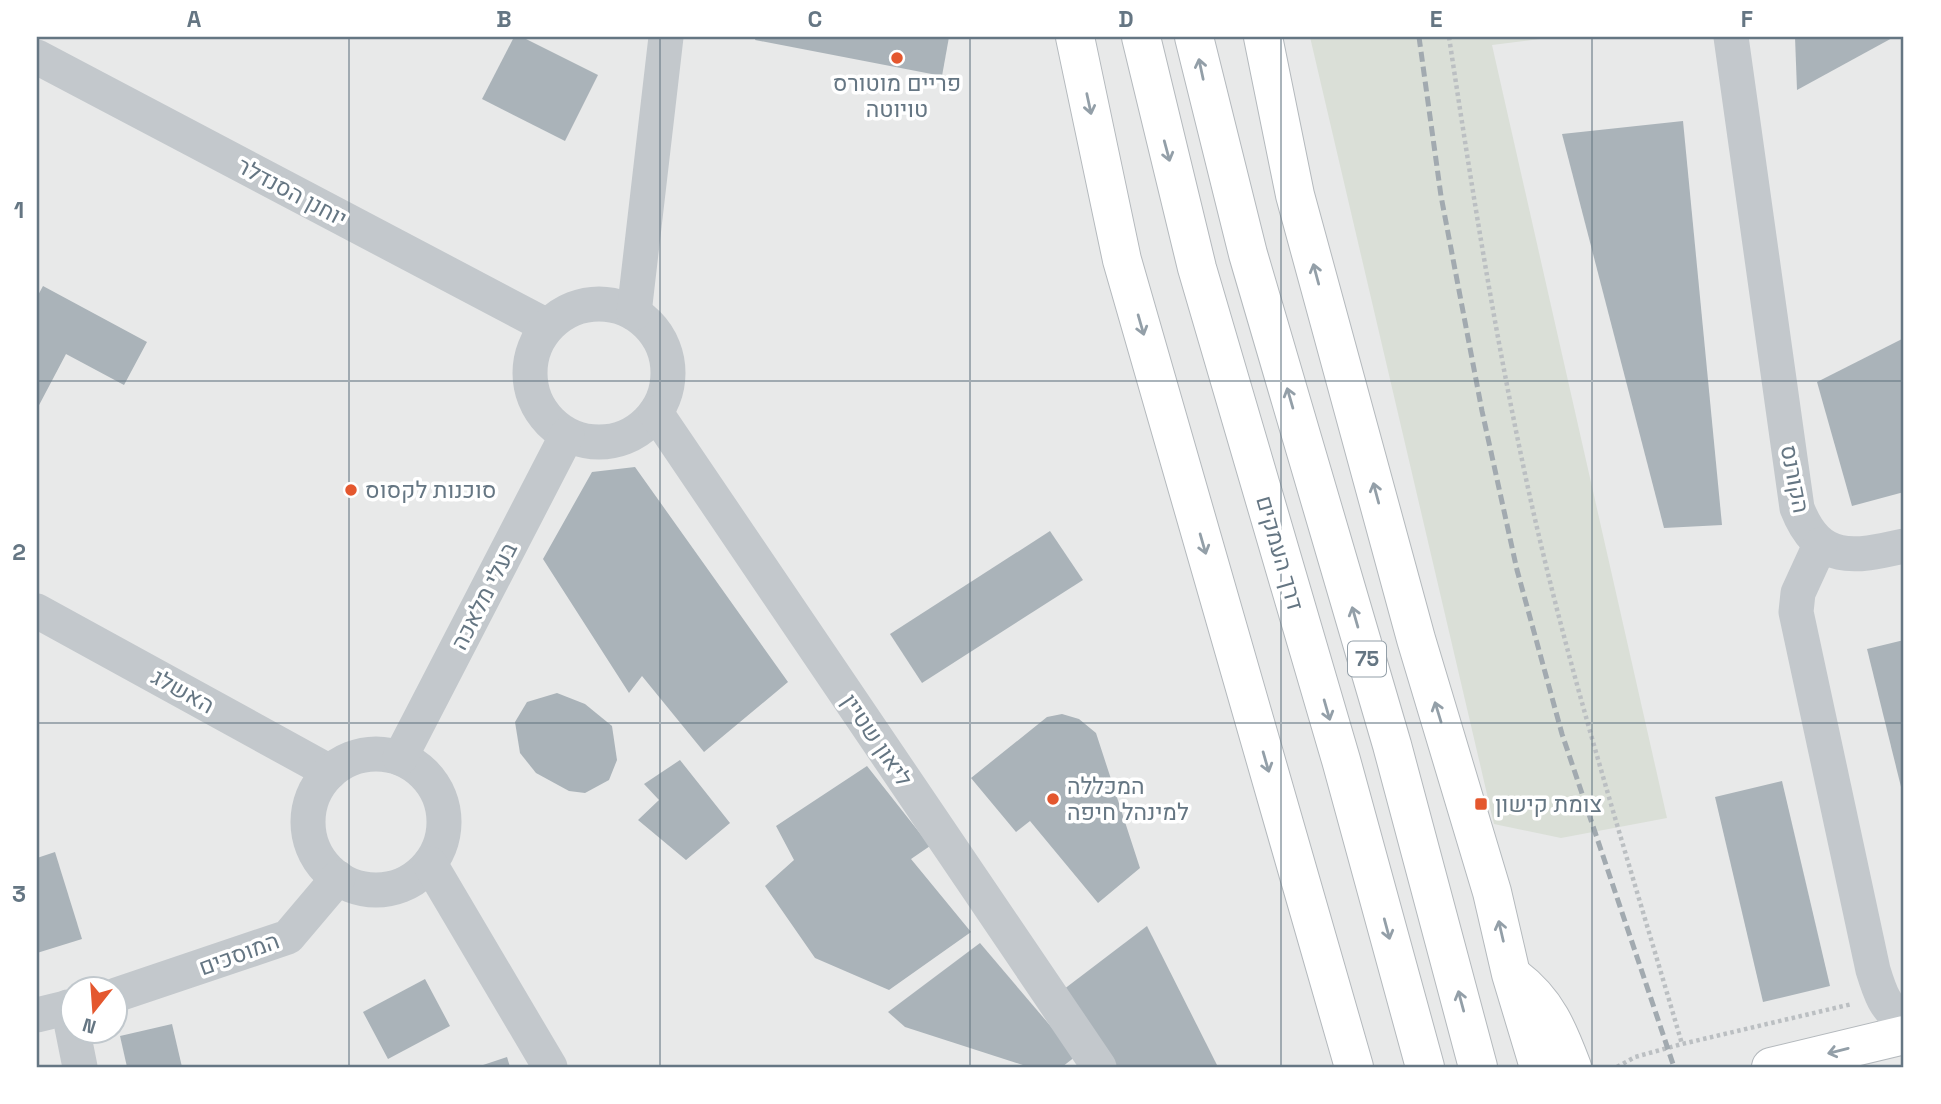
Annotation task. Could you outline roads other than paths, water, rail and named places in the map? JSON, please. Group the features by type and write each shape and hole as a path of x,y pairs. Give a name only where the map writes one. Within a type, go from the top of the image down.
{"highway":[{"path":"1075,37 1122,260 1354,1067"},
{"name":"דרך העמקים","path":"1140,37 1197,268 1341,760 1425,1067"},
{"name":"75","path":"1194,37 1248,254 1392,744 1478,1067"},
{"path":"1263,37 1295,195 1416,639 1492,892 1511,974 1539,1067"},
{"path":"1511,974 1534,993 1554,1018 1572,1067"},
{"path":"1342,1029 1346,1067"},
{"path":"1771,1067 1904,1035"}],"street":[{"path":"634,313 666,37"},
{"name":"הקורנס","path":"1731,37 1797,508 1805,528 1820,545"},
{"name":"יוחנן הסנדלר","path":"37,57 547,327"},
{"path":"588,304 611,304 634,313 652,327 663,347 668,369 666,392 656,413 642,427 616,440 586,441 567,435 550,423 537,405 530,386 530,365 535,344 547,327 565,312 588,304"},
{"name":"ליאון שטיין","path":"656,413 1099,1067"},
{"name":"בעלי מלאכה","path":"400,758 567,435"},
{"path":"1886,997 1796,612 1798,593 1820,545 1840,554 1857,556 1904,546"},
{"name":"האשלג","path":"37,611 330,772"},
{"path":"382,754 400,758 418,768 433,784 442,803 444,825 440,846 430,864 415,877 397,886 376,890 357,887 338,878 323,864 313,846 308,827 310,807 317,788 330,772 363,755 382,754"},
{"path":"430,864 550,1067"},
{"name":"המוסכים","path":"130,990 288,937 338,878"},
{"path":"59,1009 80,1067"}],"railway":[{"path":"1419,37 1441,196 1482,411 1517,570 1562,734 1674,1067"}],"place":[{"name":"פריים מוטורס טויוטה","path":"897,58"},
{"name":"סוכנות לקסוס","path":"351,490"},
{"name":"המכללה למינהל חיפה","path":"1053,799"},
{"name":"צומת קישון","path":"1481,804"}]}
